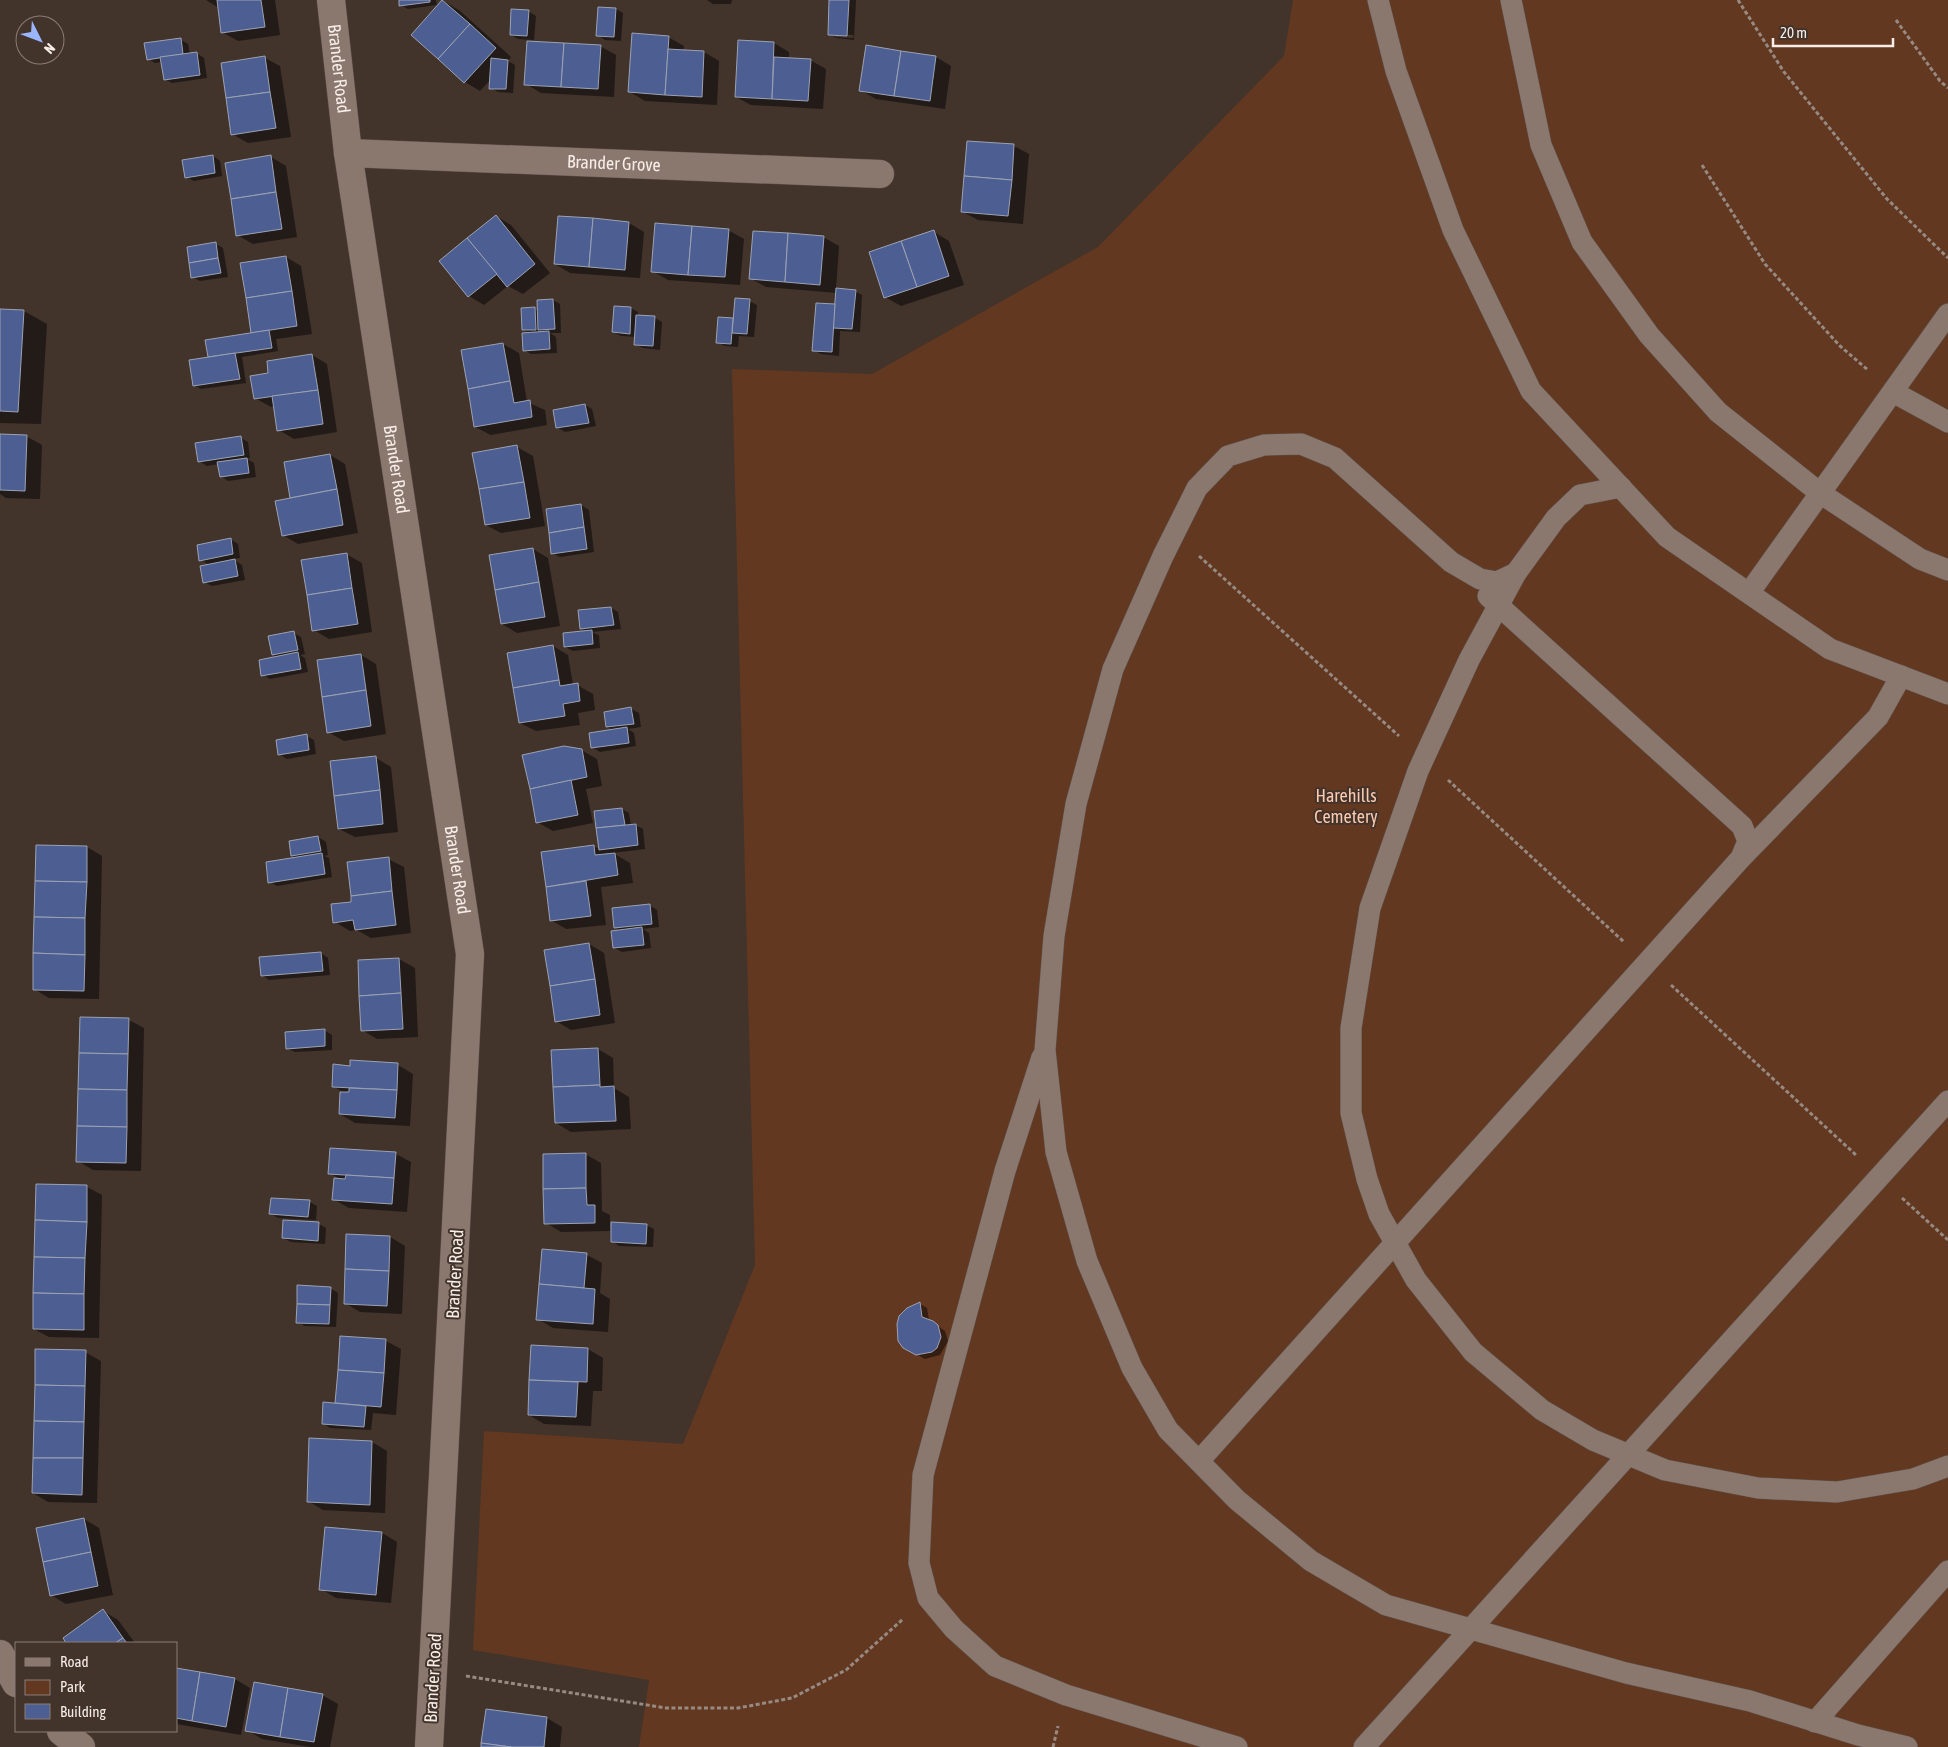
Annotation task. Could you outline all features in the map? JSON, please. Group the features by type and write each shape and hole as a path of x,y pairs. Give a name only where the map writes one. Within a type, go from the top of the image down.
{"street":[{"name":"Brander Road","path":"330,0 348,153 470,954 429,1747"},
{"name":"Brander Grove","path":"348,153 880,174"},
{"path":"0,1654 15,1681"},
{"path":"62,1732 81,1747"}],"lane":[{"path":"1378,0 1396,71 1453,230 1531,391 1667,537 1830,649 1948,694"},
{"path":"1511,0 1541,144 1582,242 1649,335 1718,412 1820,493 1920,559 1948,570"},
{"path":"1749,593 1948,314"},
{"path":"1892,392 1948,422"},
{"path":"1741,858 1748,841 1742,826 1335,458 1301,444 1264,445 1228,456 1197,488 1174,533 1113,669 1076,804 1054,936 1045,1050 1056,1152 1088,1261 1132,1368 1168,1430 1237,1500 1311,1561 1386,1605 1626,1673 1750,1701 1816,1722 1907,1747"},
{"path":"1621,487 1580,495 1556,518 1516,573 1469,660 1424,758 1370,908 1351,1028 1351,1113 1366,1179 1379,1214 1416,1280 1473,1352 1542,1410 1593,1440 1665,1470 1758,1488 1837,1492 1913,1480 1948,1466"},
{"path":"1451,562 1480,579 1497,582 1516,573"},
{"path":"1199,1462 1741,858 1878,717 1901,676"},
{"path":"1045,1050 1005,1171 923,1474 919,1562 928,1598 954,1629 995,1666 1066,1695 1237,1747"},
{"path":"1364,1747 1948,1101"},
{"path":"1816,1722 1948,1570"}],"path":[{"path":"1738,0 1784,72 1887,199 1948,258"},
{"path":"1896,20 1940,81 1948,88"},
{"path":"1702,165 1765,264 1840,346 1892,392"},
{"path":"1174,533 1424,758 1948,1240"},
{"path":"433,1674 471,1677 666,1708 738,1708 792,1698 846,1670 928,1598"}],"green space":[{"name":"Harehills Cemetery","path":"1293,0 1948,0 1948,1747 639,1747 649,1680 473,1650 484,1431 683,1444 755,1265 732,369 872,374 1098,247 1284,56"}],"building":[{"path":"217,0 261,0 265,27 221,33"},
{"path":"399,0 430,0 430,2 399,6"},
{"path":"442,0 470,24 438,59 411,35"},
{"path":"829,0 849,0 847,36 828,35"},
{"path":"598,7 616,8 614,37 596,36"},
{"path":"511,9 529,10 527,36 510,35"},
{"path":"470,24 496,48 464,83 438,59"},
{"path":"632,33 669,36 665,95 628,92"},
{"path":"181,38 183,54 147,60 144,43"},
{"path":"738,40 774,42 772,99 735,97"},
{"path":"527,41 564,43 561,87 524,85"},
{"path":"564,43 601,45 598,89 561,87"},
{"path":"866,45 901,51 894,96 859,91"},
{"path":"668,49 704,51 702,97 665,95"},
{"path":"901,51 936,56 930,101 894,96"},
{"path":"197,52 200,75 164,80 160,57"},
{"path":"265,56 270,92 226,98 221,63"},
{"path":"774,57 811,59 808,101 772,99"},
{"path":"491,58 508,60 506,89 489,89"},
{"path":"270,92 276,128 231,135 226,98"},
{"path":"967,141 1014,144 1012,180 964,176"},
{"path":"213,155 215,173 185,178 182,160"},
{"path":"271,155 276,192 231,199 225,163"},
{"path":"964,176 1012,180 1008,216 961,212"},
{"path":"276,192 282,229 236,236 231,199"},
{"path":"496,215 535,264 507,287 467,238"},
{"path":"558,216 593,218 589,267 554,264"},
{"path":"593,218 629,222 625,270 589,267"},
{"path":"655,223 692,226 688,275 651,272"},
{"path":"692,226 729,229 725,277 688,275"},
{"path":"934,230 949,276 917,287 901,241"},
{"path":"753,231 788,233 785,282 749,279"},
{"path":"788,233 824,236 820,285 785,282"},
{"path":"467,238 497,274 468,297 439,261"},
{"path":"901,241 917,287 884,298 869,252"},
{"path":"216,242 218,258 189,263 187,247"},
{"path":"286,256 292,291 246,298 240,263"},
{"path":"218,258 221,273 191,278 189,263"},
{"path":"836,288 856,290 852,329 833,328"},
{"path":"292,291 297,326 251,333 246,298"},
{"path":"735,298 750,299 747,334 732,333"},
{"path":"553,299 555,329 538,330 537,300"},
{"path":"816,303 835,304 832,352 812,351"},
{"path":"614,306 631,307 630,334 612,332"},
{"path":"535,307 536,330 522,330 521,308"},
{"path":"0,309 24,310 18,412 0,411"},
{"path":"636,315 655,316 653,346 634,345"},
{"path":"718,317 733,318 731,344 716,343"},
{"path":"269,330 272,348 208,357 205,340"},
{"path":"549,331 550,349 523,351 522,333"},
{"path":"503,343 510,381 468,389 461,350"},
{"path":"235,353 240,379 193,386 189,360"},
{"path":"312,354 318,390 254,399 250,376 268,373 267,361"},
{"path":"510,381 514,403 530,400 532,417 474,427 468,389"},
{"path":"318,390 323,424 277,431 272,396"},
{"path":"585,404 589,423 556,428 553,410"},
{"path":"0,434 27,435 25,491 0,490"},
{"path":"241,436 244,455 198,462 195,443"},
{"path":"517,445 524,482 479,489 472,453"},
{"path":"330,454 337,489 290,498 284,462"},
{"path":"247,458 249,473 220,477 217,462"},
{"path":"524,482 530,518 485,525 479,489"},
{"path":"337,489 343,525 282,536 275,501"},
{"path":"581,504 584,527 549,533 546,509"},
{"path":"584,527 587,549 551,554 549,533"},
{"path":"231,538 233,554 199,561 197,545"},
{"path":"533,548 539,582 495,590 489,555"},
{"path":"347,553 352,588 307,595 301,560"},
{"path":"235,559 238,576 203,583 200,566"},
{"path":"539,582 545,617 501,624 495,590"},
{"path":"352,588 358,624 312,631 307,595"},
{"path":"611,607 614,625 580,629 578,610"},
{"path":"592,630 593,644 564,647 563,633"},
{"path":"294,631 298,650 272,655 268,636"},
{"path":"553,645 559,680 513,688 507,653"},
{"path":"298,652 301,669 261,676 259,660"},
{"path":"361,654 366,690 322,697 317,660"},
{"path":"559,680 560,686 578,683 580,701 563,704 565,716 519,723 513,688"},
{"path":"366,690 371,726 327,733 322,697"},
{"path":"631,707 634,724 606,727 604,712"},
{"path":"627,727 629,743 591,748 589,733"},
{"path":"307,734 309,750 278,755 276,740"},
{"path":"564,746 582,749 587,777 530,789 522,755"},
{"path":"376,756 380,790 334,796 330,761"},
{"path":"571,780 578,815 536,823 530,789"},
{"path":"380,790 383,824 338,829 334,796"},
{"path":"622,808 625,825 596,828 594,811"},
{"path":"636,824 638,845 599,850 596,828"},
{"path":"318,836 321,851 291,856 289,841"},
{"path":"36,845 87,846 87,882 35,881"},
{"path":"594,845 595,855 615,853 618,875 546,887 541,852"},
{"path":"322,853 325,874 268,883 266,862"},
{"path":"389,857 392,891 351,896 347,862"},
{"path":"35,881 87,882 85,918 34,917"},
{"path":"586,881 591,916 550,921 546,887"},
{"path":"392,891 396,925 355,930 353,920 333,923 331,904 351,902 351,896"},
{"path":"650,904 652,924 614,928 612,908"},
{"path":"34,917 85,918 85,955 33,953"},
{"path":"642,927 644,945 613,948 611,931"},
{"path":"589,943 595,979 550,986 544,950"},
{"path":"321,952 323,971 261,976 259,957"},
{"path":"33,953 85,955 84,991 33,990"},
{"path":"399,958 401,993 359,996 358,960"},
{"path":"595,979 600,1015 555,1022 550,986"},
{"path":"401,993 403,1029 361,1031 359,996"},
{"path":"80,1017 129,1018 128,1054 79,1053"},
{"path":"325,1029 325,1046 286,1049 285,1032"},
{"path":"598,1048 600,1085 553,1087 551,1050"},
{"path":"79,1053 128,1054 127,1090 78,1089"},
{"path":"350,1060 398,1063 397,1090 332,1087 333,1064 350,1066"},
{"path":"600,1085 600,1087 614,1086 616,1121 555,1123 553,1087"},
{"path":"349,1088 397,1090 395,1118 339,1114 340,1092 349,1092"},
{"path":"78,1089 127,1090 127,1127 77,1126"},
{"path":"77,1126 127,1127 126,1163 76,1162"},
{"path":"330,1148 396,1152 394,1178 328,1174"},
{"path":"586,1153 586,1188 543,1189 543,1154"},
{"path":"346,1175 394,1178 392,1204 332,1200 334,1178 345,1179"},
{"path":"36,1184 87,1185 87,1222 35,1220"},
{"path":"586,1188 587,1205 595,1205 595,1223 544,1224 543,1189"},
{"path":"271,1198 310,1200 308,1217 269,1214"},
{"path":"35,1220 87,1222 85,1258 34,1257"},
{"path":"283,1220 319,1222 318,1241 282,1238"},
{"path":"611,1222 647,1224 646,1244 611,1242"},
{"path":"346,1234 390,1236 389,1271 345,1269"},
{"path":"542,1249 587,1253 584,1288 539,1284"},
{"path":"34,1257 85,1258 84,1294 33,1293"},
{"path":"345,1269 389,1271 387,1306 344,1304"},
{"path":"539,1284 595,1289 593,1324 536,1320"},
{"path":"297,1285 331,1287 330,1305 297,1304"},
{"path":"33,1293 84,1294 84,1330 33,1329"},
{"path":"920,1302 922,1317 938,1325 941,1337 937,1348 932,1352 916,1355 903,1348 898,1341 897,1324 899,1316 907,1308"},
{"path":"297,1304 330,1305 329,1324 296,1323"},
{"path":"340,1336 386,1339 384,1373 338,1370"},
{"path":"531,1345 588,1348 587,1382 529,1380"},
{"path":"35,1349 86,1350 85,1386 35,1385"},
{"path":"338,1370 384,1373 381,1407 335,1403"},
{"path":"529,1380 578,1382 576,1417 528,1415"},
{"path":"35,1385 85,1386 84,1422 34,1421"},
{"path":"323,1402 366,1406 364,1427 322,1424"},
{"path":"34,1421 84,1422 83,1458 33,1458"},
{"path":"309,1438 372,1441 370,1505 307,1502"},
{"path":"33,1458 83,1458 82,1495 32,1493"},
{"path":"84,1518 91,1552 43,1562 36,1528"},
{"path":"325,1527 382,1532 376,1595 319,1590"},
{"path":"91,1552 98,1586 50,1596 43,1562"},
{"path":"103,1609 123,1638 117,1642 65,1642 63,1638"},
{"path":"123,1638 126,1642 117,1642"},
{"path":"178,1668 200,1672 192,1721 178,1718"},
{"path":"200,1672 235,1678 226,1727 192,1721"},
{"path":"254,1682 288,1688 280,1737 245,1731"},
{"path":"288,1688 323,1694 314,1742 280,1737"},
{"path":"486,1709 547,1717 544,1747 511,1747 481,1743"},
{"path":"481,1743 511,1747 481,1747"}]}
